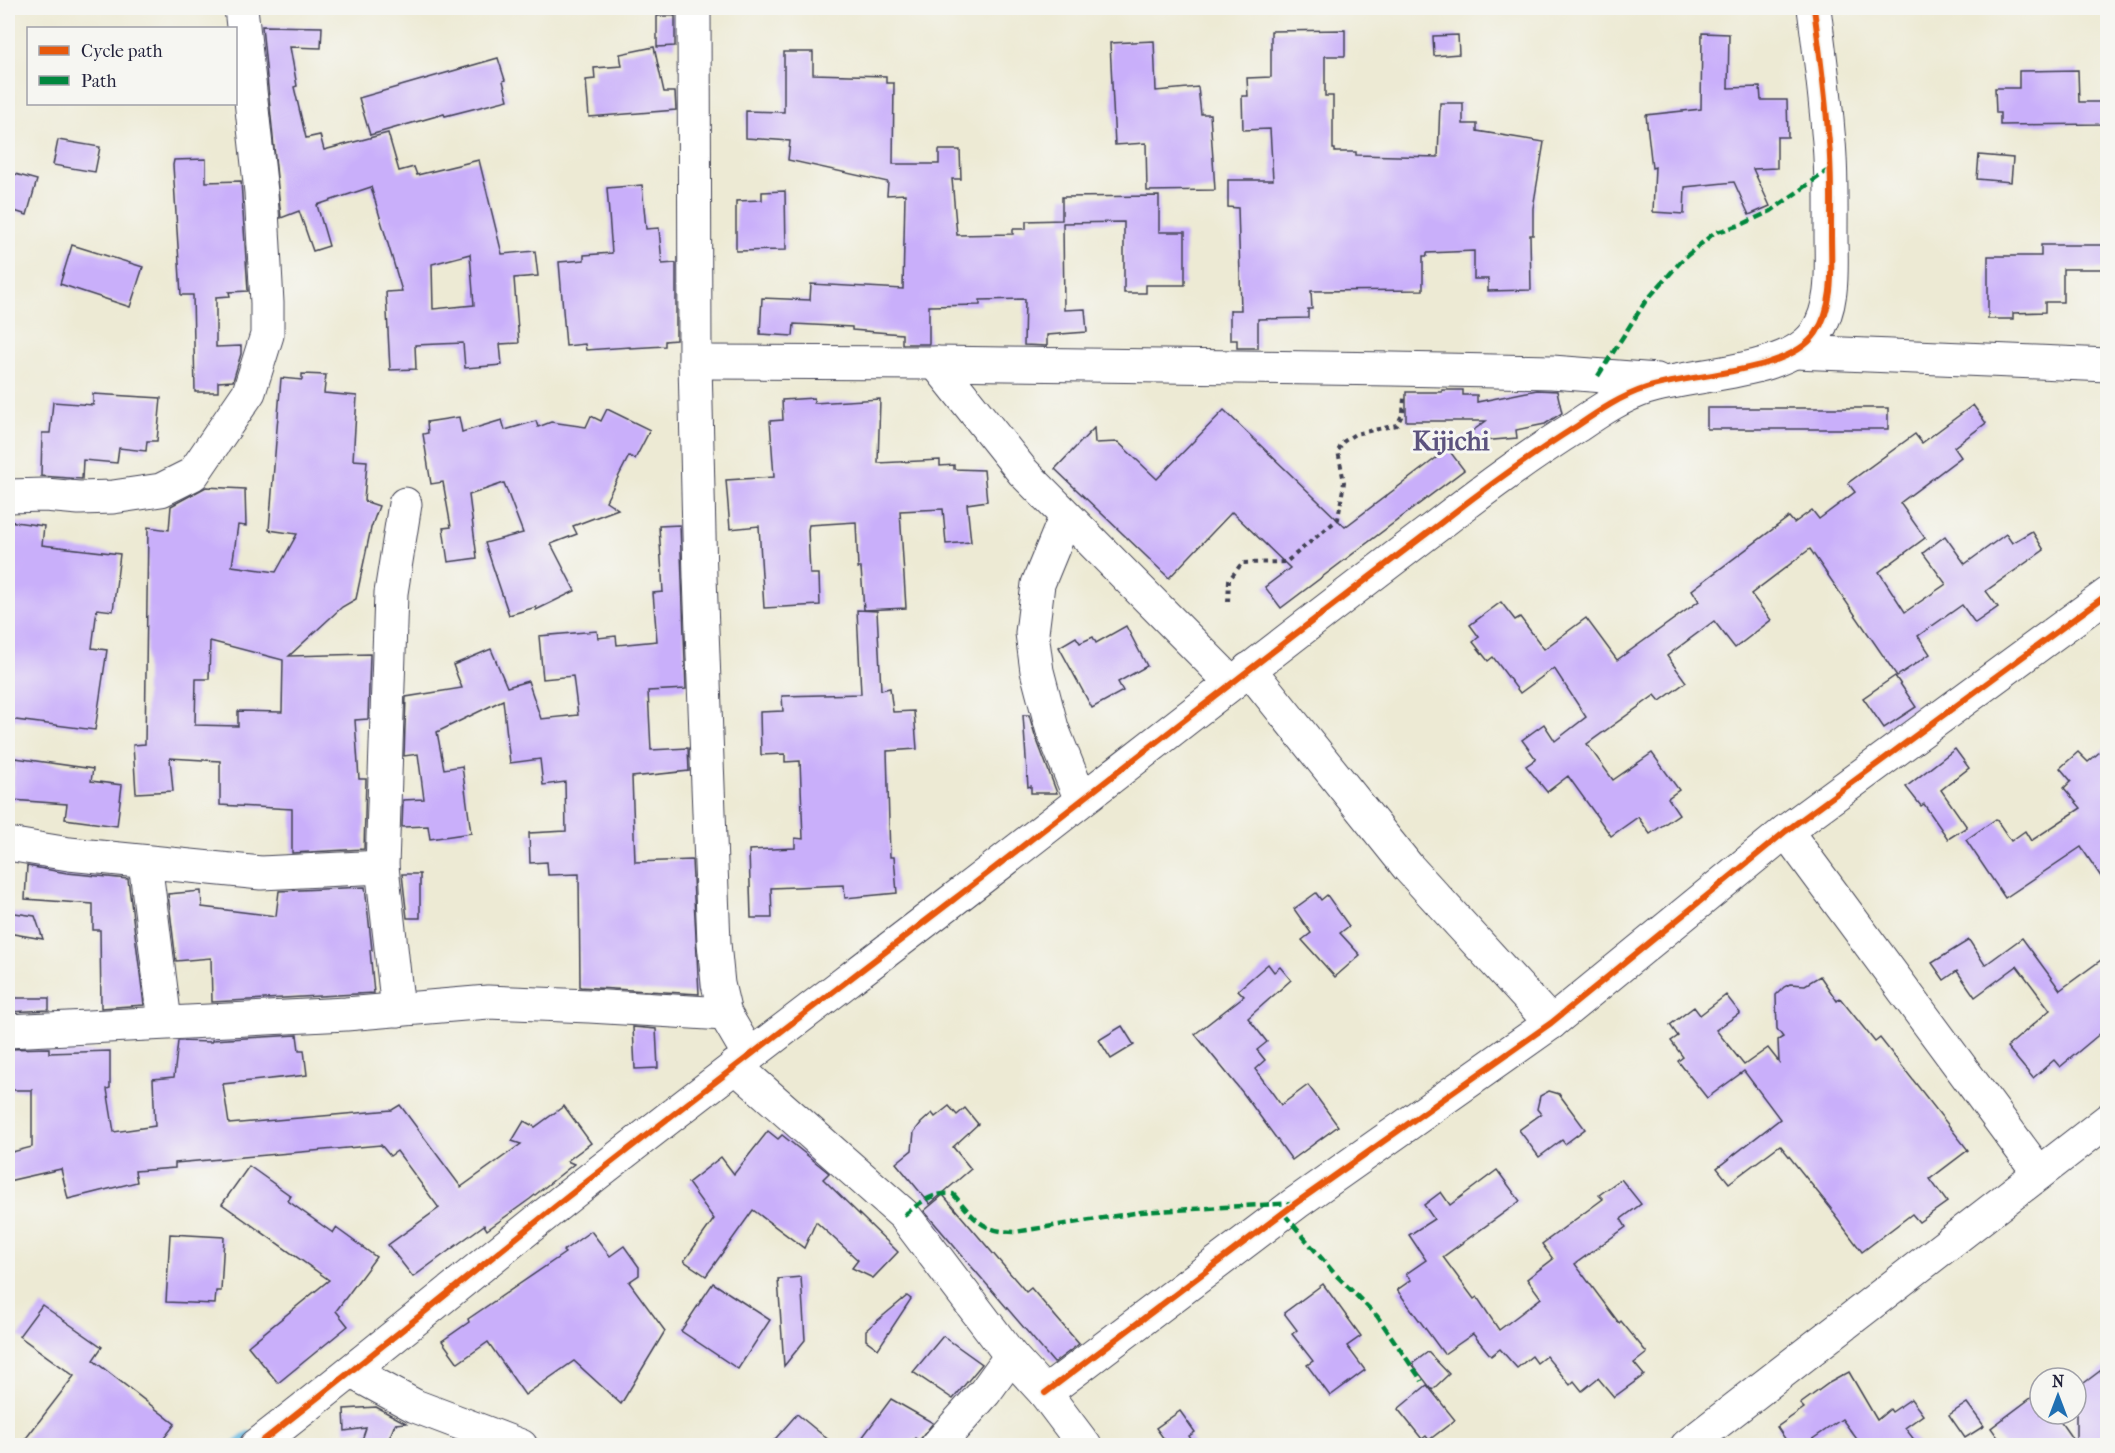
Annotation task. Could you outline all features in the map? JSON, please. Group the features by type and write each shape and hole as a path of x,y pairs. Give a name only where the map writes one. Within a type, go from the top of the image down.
{"street":[{"path":"8,496 112,497 162,490 193,474 249,393 267,335 267,303 261,192 242,8"},
{"path":"694,8 695,362 700,577 714,943 718,984 725,1014 742,1060 904,1215 1011,1356 1046,1393 1085,1446"},
{"path":"256,1446 742,1060 1525,459 1616,401 1641,389 1671,381 1735,371 1774,360 1796,352 1814,336 1827,305 1832,273 1828,132 1814,8"},
{"path":"1796,352 2108,365"},
{"path":"695,362 936,363 1552,372 1671,381"},
{"path":"936,363 1023,472 1066,516 1241,676 1408,867 1551,1023"},
{"path":"398,1011 381,867 392,593 405,504"},
{"path":"1066,516 1038,584 1032,633 1037,671 1052,728 1081,800"},
{"path":"1046,1393 1296,1203 1551,1023 1786,831 2108,594"},
{"path":"1786,831 2038,1173"},
{"path":"8,844 69,854 261,873 381,867"},
{"path":"145,862 165,1022"},
{"path":"8,1031 398,1011 488,1002 725,1014"},
{"path":"1687,1446 2108,1120"},
{"path":"938,1446 985,1392 1011,1356"},
{"path":"352,1372 415,1406 521,1446"}],"path":[{"path":"1228,602 1229,580 1242,563 1286,562 1338,519 1344,482 1338,451 1342,442 1355,434 1397,425 1403,413 1404,393 1393,369"}],"building":[{"path":"657,16 675,16 675,46 657,47"},
{"path":"262,26 322,27 321,48 290,47 297,86 294,87 306,138 320,135 324,150 388,133 399,171 414,167 417,175 479,160 502,254 535,251 538,276 514,278 519,343 500,344 502,365 465,368 463,343 415,345 416,369 390,370 386,292 402,291 371,187 317,205 329,246 313,251 299,211 281,218","holes":["470,254 474,305 433,309 432,264"]},
{"path":"1345,30 1345,56 1325,56 1325,96 1333,96 1333,149 1335,152 1356,152 1356,155 1438,157 1440,103 1463,103 1463,124 1477,124 1477,131 1544,142 1533,208 1533,235 1530,235 1531,290 1488,291 1488,279 1474,279 1474,251 1427,253 1427,256 1423,256 1423,290 1311,291 1312,309 1308,309 1308,318 1258,319 1258,348 1237,348 1237,340 1230,340 1230,310 1241,310 1238,208 1228,207 1228,180 1273,180 1270,129 1243,130 1242,96 1248,96 1247,78 1271,77 1271,31"},
{"path":"1702,33 1729,34 1728,88 1760,87 1761,100 1787,100 1788,137 1777,137 1777,168 1753,169 1770,206 1749,215 1734,182 1685,187 1684,214 1653,212 1655,167 1652,168 1646,115 1701,109"},
{"path":"1458,35 1459,54 1434,56 1433,36"},
{"path":"1154,41 1156,91 1198,87 1201,114 1210,114 1215,190 1147,191 1146,143 1115,145 1110,43"},
{"path":"654,47 664,92 675,92 676,110 589,117 586,80 595,79 594,68 622,66 620,54"},
{"path":"784,52 813,52 813,74 886,76 886,83 894,83 893,164 939,164 939,150 960,150 961,179 952,179 957,235 1013,234 1013,229 1026,229 1026,221 1062,220 1062,197 1159,196 1159,232 1185,232 1185,285 1146,285 1146,293 1124,293 1124,222 1063,223 1064,310 1085,309 1087,332 1047,335 1047,346 1024,345 1025,299 980,300 980,305 929,306 929,344 902,344 902,334 852,330 852,327 794,324 793,336 760,334 762,298 810,300 811,284 903,289 905,194 887,195 888,182 788,160 790,141 746,138 746,111 784,112"},
{"path":"498,58 508,100 445,116 444,114 370,135 359,98"},
{"path":"2078,70 2079,102 2107,102 2107,124 2000,125 2000,113 1996,113 1995,88 2019,88 2019,71"},
{"path":"58,140 100,147 95,172 53,165"},
{"path":"1979,155 2013,158 2011,182 1977,179"},
{"path":"206,159 206,182 241,181 248,291 229,292 230,296 216,297 216,347 241,346 233,381 218,382 218,392 195,392 193,295 181,295 173,165 174,160"},
{"path":"8,172 37,180 27,215 8,209"},
{"path":"642,185 646,229 659,228 662,264 676,263 676,340 665,341 665,346 630,348 586,350 585,344 566,346 559,262 584,260 584,255 612,253 607,188"},
{"path":"785,191 786,250 736,251 736,201 762,200 762,192"},
{"path":"72,245 143,267 130,307 60,284"},
{"path":"2041,245 2108,245 2108,269 2063,269 2063,302 2045,302 2045,312 2013,313 2013,319 1988,319 1988,256 2041,256"},
{"path":"302,374 326,375 324,393 357,396 353,460 367,461 364,501 379,506 371,528 356,599 342,607 289,656 370,654 368,719 355,720 359,779 366,779 364,849 292,853 292,809 220,805 220,761 170,758 173,791 136,793 133,745 145,744 148,527 169,530 171,506 206,487 245,489 246,526 238,525 232,566 276,572 297,534 269,530 281,378 302,380","holes":["210,641 283,660 282,712 238,711 238,726 195,725 196,679 209,679"]},
{"path":"1442,390 1463,390 1463,395 1477,395 1477,402 1537,390 1557,391 1562,413 1545,424 1516,430 1517,438 1456,443 1486,421 1406,421 1406,392 1442,392"},
{"path":"93,394 161,398 157,441 147,441 146,451 119,448 117,463 83,460 82,479 41,476 42,433 50,433 53,402 93,405"},
{"path":"814,398 814,403 880,399 878,463 940,460 940,466 954,465 954,469 984,470 987,501 967,504 971,542 946,544 943,509 900,511 906,608 864,610 861,568 858,568 856,522 809,525 810,574 819,574 820,605 764,608 759,526 730,529 726,480 774,477 770,421 783,420 782,400"},
{"path":"1973,405 1986,423 1954,447 1961,457 1900,503 1925,538 1879,572 1905,612 1946,584 1923,553 1945,536 1965,564 2006,534 2012,543 2032,531 2044,550 1986,591 1998,607 1975,623 1962,605 1918,636 1930,654 1897,676 1810,549 1751,594 1771,620 1735,648 1714,621 1667,656 1686,682 1660,701 1655,695 1587,744 1613,780 1652,753 1679,790 1668,798 1679,814 1650,834 1638,817 1611,836 1568,776 1547,792 1526,766 1536,759 1522,740 1544,724 1555,741 1586,717 1554,668 1520,693 1493,657 1488,661 1473,642 1479,637 1470,625 1501,602 1515,620 1520,617 1544,649 1586,618 1617,660 1699,601 1692,590 1789,517 1794,523 1812,510 1819,519 1855,492 1848,483 1915,434 1922,443"},
{"path":"1707,408 1888,408 1888,429 1707,429"},
{"path":"607,409 650,430 635,459 629,456 606,501 618,509 573,526 577,534 551,544 575,591 536,610 536,607 509,615 485,543 523,533 504,483 469,495 477,558 448,562 443,528 451,527 443,482 431,484 423,434 428,433 427,422 459,417 462,432 502,420 505,430 536,421 538,427 551,422 586,427 591,416 601,421"},
{"path":"1224,410 1345,527 1448,449 1464,470 1281,608 1265,587 1290,568 1232,512 1169,578 1055,469 1094,428 1095,443 1118,442 1157,479"},
{"path":"8,521 44,526 42,545 120,554 113,611 97,609 92,648 107,650 95,730 8,719 8,622 13,594 8,593"},
{"path":"680,525 686,689 648,691 651,750 688,748 689,771 632,777 635,862 692,860 699,994 580,987 579,874 548,875 547,862 530,863 529,833 566,831 565,782 543,785 540,759 510,763 503,700 437,732 444,769 462,766 471,833 430,839 428,826 402,827 403,800 424,799 418,754 404,756 406,697 462,688 453,665 491,649 507,687 528,681 541,719 578,715 573,676 543,679 539,636 597,631 598,638 616,636 617,645 657,641 653,593 663,592 659,526"},
{"path":"857,610 877,611 881,690 890,688 893,712 914,711 917,749 887,751 890,857 894,857 897,893 845,898 844,885 771,888 772,918 751,918 749,850 795,848 795,838 803,839 800,761 785,762 785,754 761,755 760,712 783,711 782,696 861,694"},
{"path":"1126,626 1147,666 1118,682 1123,691 1092,708 1059,647 1076,637 1080,643 1093,637 1096,643"},
{"path":"1895,676 1916,707 1884,728 1863,698"},
{"path":"1023,715 1029,715 1057,793 1031,793 1031,786 1028,787"},
{"path":"2108,745 2108,887 2081,847 2005,898 1966,840 1996,819 2011,841 2025,831 2031,841 2081,808 2064,788 2071,781 2060,768 2078,752 2088,762"},
{"path":"1955,749 1969,768 1941,790 1967,827 1948,839 1924,804 1921,806 1906,787"},
{"path":"15,758 93,769 91,781 122,785 117,826 65,819 67,804 12,800"},
{"path":"27,866 67,873 128,879 144,1005 101,1008 100,930 93,930 93,904 25,899"},
{"path":"402,874 420,874 420,918 407,918"},
{"path":"365,887 374,993 212,1002 211,958 176,961 168,894 201,891 202,907 276,916 279,891"},
{"path":"1316,893 1321,900 1327,895 1349,926 1340,933 1360,955 1335,977 1302,940 1311,933 1294,909"},
{"path":"8,912 35,916 43,939 8,933"},
{"path":"2022,938 2060,990 2108,955 2108,1027 2060,1067 2054,1060 2033,1078 2007,1047 2050,1010 2017,966 1975,997 1957,971 1944,980 1932,963 1969,940 1985,965"},
{"path":"1268,964 1274,972 1280,967 1291,980 1248,1018 1267,1042 1257,1050 1265,1060 1255,1069 1281,1105 1308,1085 1338,1126 1292,1160 1243,1093 1195,1034 1244,996 1238,990"},
{"path":"1820,976 1837,1001 1840,998 1875,1042 1880,1038 1968,1150 1930,1179 1947,1202 1919,1222 1912,1214 1862,1252 1836,1215 1780,1145 1729,1183 1717,1168 1780,1119 1744,1071 1707,1098 1678,1061 1683,1057 1671,1041 1678,1036 1670,1025 1694,1007 1700,1015 1726,995 1740,1013 1716,1030 1744,1065 1768,1048 1779,1062 1778,1040 1783,1037 1777,1029 1776,995 1790,984 1805,985"},
{"path":"8,998 49,998 49,1010 8,1012"},
{"path":"1122,1026 1134,1045 1111,1059 1099,1040"},
{"path":"633,1027 656,1029 658,1068 635,1069"},
{"path":"297,1035 299,1050 304,1050 307,1075 223,1084 229,1124 392,1110 400,1105 461,1187 521,1144 512,1141 524,1121 535,1127 564,1106 591,1143 567,1161 574,1164 530,1199 487,1230 484,1225 413,1277 388,1245 439,1208 397,1151 390,1156 381,1145 175,1163 175,1168 135,1171 137,1182 68,1199 61,1169 8,1181 8,1153 32,1147 32,1090 8,1090 8,1049 49,1048 49,1053 110,1051 110,1088 107,1089 114,1132 155,1126 153,1079 174,1077 178,1041 212,1042 212,1040"},
{"path":"1549,1091 1559,1094 1585,1129 1565,1144 1562,1140 1539,1157 1519,1130 1541,1114 1537,1109 1540,1096"},
{"path":"949,1106 957,1115 965,1108 978,1124 953,1147 971,1169 930,1204 896,1163 912,1150 914,1132 921,1123 932,1113 935,1117"},
{"path":"768,1131 778,1139 782,1135 829,1173 823,1179 898,1252 873,1278 852,1268 858,1260 816,1222 804,1248 753,1210 706,1276 684,1261 714,1219 688,1183 721,1157 734,1174"},
{"path":"249,1166 291,1196 288,1201 333,1233 336,1228 376,1257 336,1311 348,1326 278,1383 248,1346 329,1280 222,1204"},
{"path":"1497,1170 1520,1201 1443,1257 1474,1299 1477,1297 1499,1330 1541,1298 1527,1279 1553,1259 1542,1244 1603,1199 1599,1195 1621,1179 1641,1204 1621,1219 1626,1227 1575,1264 1619,1323 1621,1321 1647,1353 1634,1363 1644,1375 1614,1397 1598,1378 1582,1391 1574,1381 1570,1385 1546,1356 1537,1363 1532,1356 1517,1368 1500,1349 1491,1356 1473,1334 1444,1354 1397,1290 1411,1280 1406,1274 1426,1260 1409,1235 1434,1219 1424,1205 1441,1192 1450,1205"},
{"path":"943,1195 1026,1292 1031,1288 1079,1344 1054,1363 924,1211"},
{"path":"591,1231 610,1256 624,1246 639,1267 639,1275 629,1282 665,1331 621,1404 574,1361 525,1395 488,1342 458,1363 442,1341 469,1322 468,1319 565,1253 563,1251"},
{"path":"170,1234 224,1237 221,1291 216,1291 215,1304 166,1302"},
{"path":"801,1277 805,1340 784,1366 778,1279"},
{"path":"713,1283 770,1320 738,1369 681,1331"},
{"path":"1323,1284 1361,1336 1347,1346 1365,1370 1330,1396 1307,1365 1313,1361 1292,1334 1297,1330 1284,1313"},
{"path":"907,1296 911,1299 878,1349 866,1340 866,1330"},
{"path":"42,1305 102,1347 93,1360 175,1424 158,1446 20,1446 74,1376 19,1336"},
{"path":"943,1336 982,1364 953,1399 913,1372"},
{"path":"1428,1352 1449,1374 1432,1390 1412,1364"},
{"path":"2108,1365 2108,1446 2004,1446 1991,1428 2028,1400 2028,1426 2063,1426 2076,1444 2076,1426 2088,1426 2088,1380"},
{"path":"1849,1372 1877,1420 1890,1409 1892,1412 1911,1399 1923,1415 1905,1428 1919,1446 1862,1446 1842,1419 1802,1446 1790,1446 1777,1427 1804,1408 1800,1404"},
{"path":"1427,1385 1455,1420 1429,1440 1426,1436 1422,1439 1398,1409"},
{"path":"891,1399 933,1423 919,1441 915,1438 909,1446 856,1446"},
{"path":"1967,1403 1984,1426 1965,1438 1949,1415"},
{"path":"376,1407 406,1423 395,1424 386,1446 360,1446 366,1428 345,1431 344,1409"},
{"path":"1180,1411 1195,1432 1189,1436 1195,1446 1169,1446 1156,1428"},
{"path":"797,1414 836,1446 769,1446"}],"waterway":[{"path":"234,1446 249,1435"}],"marked path":[{"path":"1598,376 1645,302 1683,259 1714,233 1743,224 1771,211 1831,168"},
{"path":"904,1215 932,1197 953,1194 979,1222 993,1229 1015,1232 1141,1212 1293,1203"},
{"path":"1284,1214 1334,1273 1377,1316 1422,1381"}],"cycle path":[{"path":"256,1446 614,1160 1316,618 1541,449 1602,409 1637,391 1665,383 1762,364 1784,357 1803,347 1816,333 1822,322 1831,285 1830,158 1814,8"},
{"path":"1045,1393 1296,1203 1551,1023 1786,831 2108,594"}],"district":[{"name":"Kijichi","path":"1451,441"}]}
